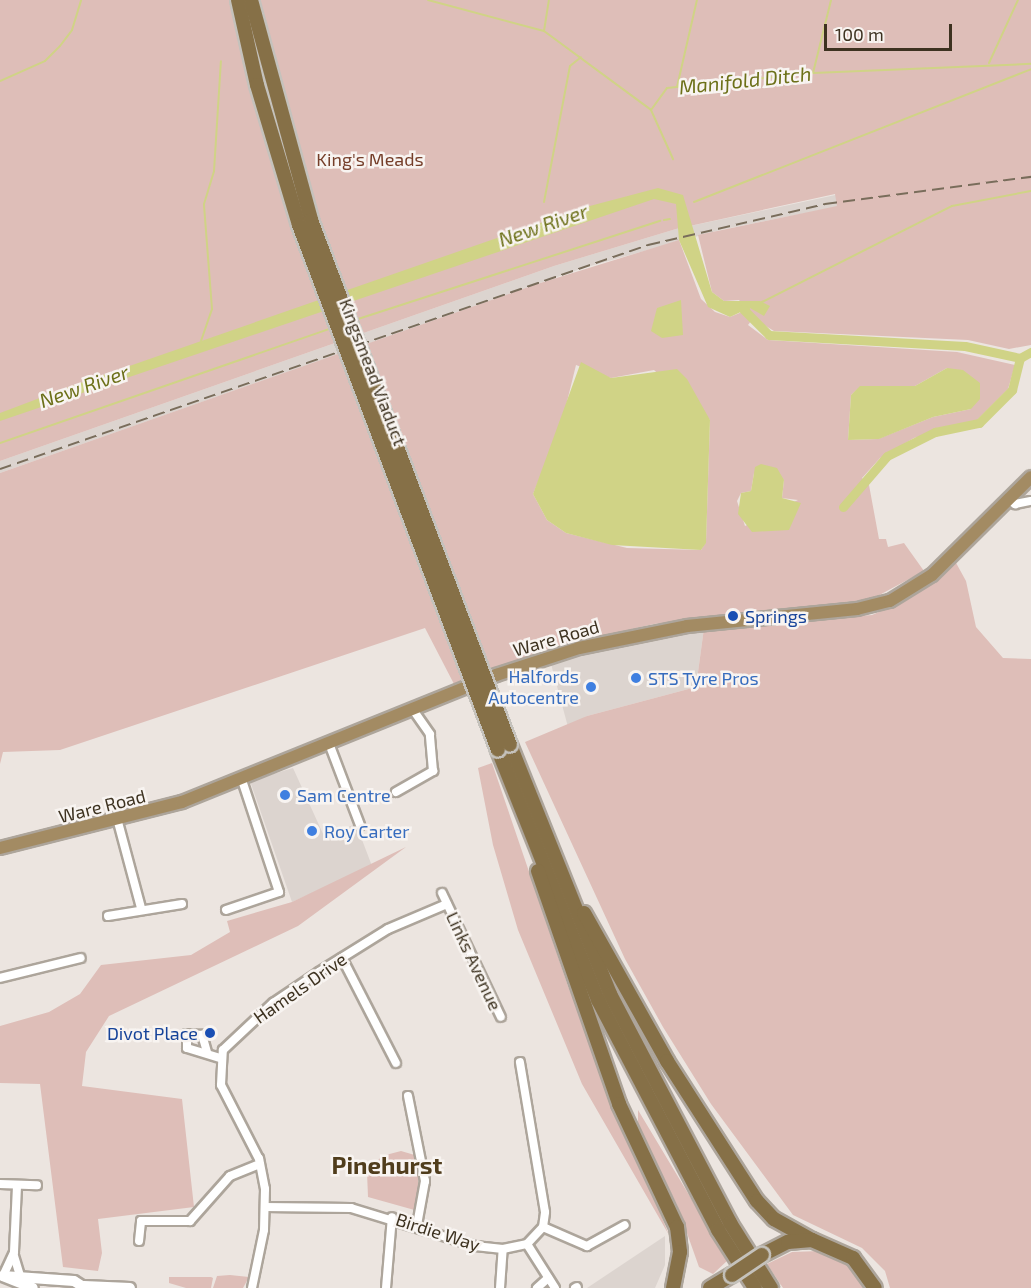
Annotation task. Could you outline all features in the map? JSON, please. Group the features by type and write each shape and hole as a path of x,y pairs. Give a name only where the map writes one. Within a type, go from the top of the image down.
{"highway":[{"name":"Kingsmead Viaduct","path":"238,0 292,204 504,747"},
{"name":"Kingsmead Viaduct","path":"251,0 311,220 504,747"},
{"path":"504,747 551,922 619,1104 677,1227 680,1252 673,1288"},
{"path":"504,747 553,856 610,994 730,1223 771,1288"},
{"path":"523,817 597,1000 718,1230 756,1288"},
{"path":"553,856 667,1061 757,1201 774,1219 812,1240 853,1258 875,1288"},
{"path":"710,1288 762,1255 788,1242 812,1240"}],"main road":[{"name":"Ware Road","path":"0,848 118,822 242,780 330,746 496,675 614,640 890,601 932,575 1031,477"},
{"path":"2,1276 20,1276 84,1287 130,1288"},
{"path":"2,1276 33,1288"}],"street":[{"path":"1008,499 1015,504 1031,501"},
{"path":"396,792 433,771 430,734 413,710"},
{"path":"330,746 360,825"},
{"path":"226,910 279,892 242,780"},
{"path":"118,822 141,908"},
{"name":"Links Avenue","path":"442,893 501,1017"},
{"path":"108,916 141,908 182,904"},
{"name":"Hamels Drive","path":"220,1058 229,1042 273,1003 388,929 447,904"},
{"path":"0,978 81,958"},
{"path":"342,958 396,1063"},
{"path":"207,1052 220,1058 221,1085 260,1164 265,1207 252,1288"},
{"path":"520,1062 543,1227"},
{"path":"408,1095 425,1181 417,1225"},
{"path":"139,1241 141,1221 195,1219 230,1176 260,1164"},
{"path":"0,1185 37,1185"},
{"path":"17,1185 14,1256 20,1276"},
{"name":"Birdie Way","path":"265,1207 351,1208 392,1217 464,1243 503,1249 527,1244"},
{"path":"386,1288 392,1217"},
{"path":"543,1227 587,1246 625,1225"},
{"path":"543,1227 527,1244 555,1288"},
{"path":"501,1288 503,1249"},
{"path":"2,1276 14,1256"},
{"path":"537,1288 548,1278"}],"shaded area":[{"path":"854,191 871,200 720,230 583,268 0,473 0,461 554,266 676,229"},
{"path":"704,628 696,687 587,716 568,727 551,664 600,649"},
{"path":"293,768 324,836 356,824 372,866 292,902 250,781"},
{"path":"665,1236 665,1265 655,1288 587,1288"}],"green space":[{"name":"King's Meads","path":"0,0 1031,0 1031,345 1009,349 968,340 774,331 754,319 739,300 724,301 712,292 698,235 837,206 835,194 676,229 554,266 0,461"},
{"path":"679,240 701,299 715,312 730,317 742,312 751,321 748,325 768,340 957,352 1015,365 1008,389 977,420 914,438 880,458 862,478 869,485 879,539 886,539 888,547 904,543 924,571 872,599 654,624 552,647 454,684 425,628 60,750 3,752 0,764 0,473 534,285","holes":["576,365 611,378 654,370 710,420 706,542 701,550 627,548 566,533 547,520 533,494 561,426","947,368 971,409 933,417 878,439 848,440 851,395 860,387 915,386","754,473 784,480 782,498 798,500 745,526 737,501 741,493 751,491"]},
{"path":"955,561 966,581 976,627 1003,658 1031,659 1031,1288 890,1288 885,1271 862,1248 793,1215 711,1104 663,1027 625,959 525,742 587,716 696,687 704,628 872,615 902,602"},
{"path":"492,763 568,986 669,1235 582,1084 518,930 493,845 478,768"},
{"path":"406,847 298,926 109,1016 86,1052 82,1086 182,1099 194,1207 98,1219 102,1253 98,1271 63,1267 40,1084 0,1083 0,1026 49,1012 80,994 101,965 191,955 230,932 227,921 292,902"},
{"path":"638,1110 728,1260 713,1274 699,1267 677,1205 638,1127"},
{"path":"401,1151 418,1156 418,1211 368,1197 367,1172 382,1156"},
{"path":"819,1251 851,1267 867,1288 783,1288 767,1264 792,1252"},
{"path":"217,1276 249,1277 243,1288 213,1288"},
{"path":"169,1277 213,1278 211,1288 186,1288 169,1283"}],"water":[{"path":"658,188 683,195 712,292 724,301 760,301 770,306 764,316 750,308 749,315 745,310 730,317 708,307 679,240 676,204 654,199 0,421 0,413 69,387 586,207"},
{"path":"681,300 683,335 662,338 651,331 657,308"},
{"path":"581,362 611,378 677,369 687,379 710,420 706,543 701,550 612,545 566,533 547,520 533,494"},
{"path":"947,368 963,370 980,383 980,399 971,409 933,417 879,439 848,440 851,395 860,386 915,386"},
{"path":"761,464 777,468 784,480 782,498 801,503 789,530 752,532 738,514 741,493 751,491 755,467"}],"waterway":[{"path":"0,81 45,61 72,30 81,0"},
{"name":"Manifold Ditch","path":"428,0 544,31 651,110 667,88 813,73 1031,64"},
{"path":"544,31 549,0"},
{"path":"677,87 697,0"},
{"path":"813,73 831,0"},
{"path":"989,63 1018,0"},
{"path":"544,202 570,66 581,57"},
{"path":"201,341 212,309 204,204 214,171 221,61"},
{"path":"694,202 1031,69"},
{"path":"651,110 673,159"},
{"path":"762,302 952,206 1031,191"},
{"path":"664,220 670,219"},
{"path":"355,320 660,221"},
{"name":"New River","path":"743,309 769,335 965,346 1020,358 1031,352"},
{"path":"0,443 332,328"},
{"name":"New River","path":"843,507 887,456 935,432 979,423 1012,390 1020,358"}],"railway":[{"path":"0,469 648,245 825,204 1031,177"}],"place":[{"name":"Springs","path":"733,616"},
{"name":"STS Tyre Pros","path":"636,678"},
{"name":"Halfords Autocentre","path":"591,687"},
{"name":"Sam Centre","path":"285,795"},
{"name":"Roy Carter","path":"312,831"},
{"name":"Divot Place","path":"210,1033"}],"district":[{"name":"Pinehurst","path":"387,1165"}]}
